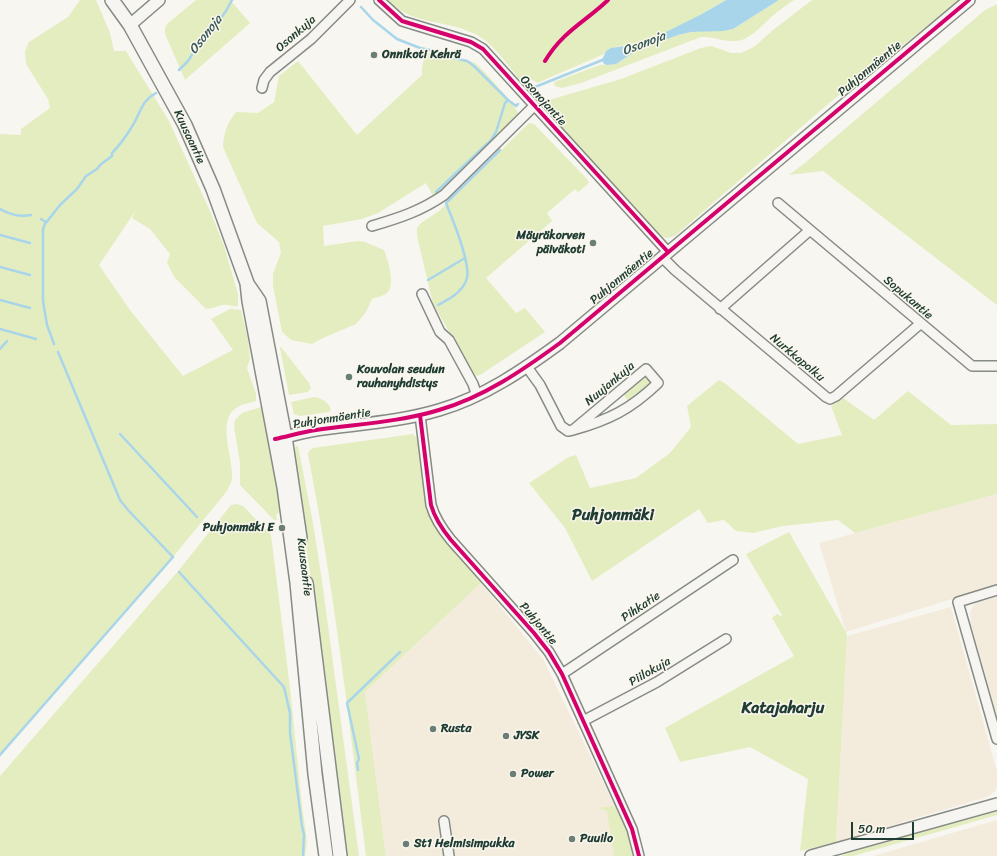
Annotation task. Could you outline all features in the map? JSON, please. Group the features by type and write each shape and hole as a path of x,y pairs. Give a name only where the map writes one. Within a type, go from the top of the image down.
{"main road":[{"name":"Kuusaantie","path":"112,0 130,25 186,129 213,189 247,283 249,301 280,438 291,471 340,856"},
{"name":"Kuusaantie","path":"280,438 284,487 297,583 315,774 326,856"}],"street":[{"path":"130,25 159,0"},
{"name":"Osonkuja","path":"262,88 264,80 270,72 311,39 350,0"},
{"name":"Osonojantie","path":"379,0 402,21 463,39 478,46 534,106 665,254"},
{"name":"Puhjonmäentie","path":"280,438 314,430 420,415 439,410 490,390 527,367 560,343 970,0"},
{"path":"372,226 416,212 433,203 534,106"},
{"name":"Sopukantie","path":"778,203 920,324 972,366 997,366"},
{"path":"720,309 810,230"},
{"name":"Nurkkapolku","path":"665,254 670,266 830,399 836,396 920,324"},
{"path":"422,294 440,332 448,340 477,396"},
{"path":"527,367 540,385 561,426 568,431 573,430"},
{"name":"Nuujankuja","path":"646,369 658,383 632,405 615,415 599,423 573,430 646,369"},
{"name":"Puhjontie","path":"420,415 431,505 434,515 451,540 549,652 562,674 632,829 639,856"},
{"name":"Pihkatie","path":"562,674 733,560"},
{"path":"997,590 958,602 997,739"},
{"name":"Piilokuja","path":"583,721 657,682 726,639"},
{"path":"817,855 997,804"},
{"path":"444,821 449,856"}],"shaded area":[{"path":"997,494 997,585 846,632 819,543"},
{"path":"481,583 543,659 631,839 634,856 386,856 365,692"},
{"path":"997,596 997,717 971,624 970,613 973,606 977,602"},
{"path":"951,607 997,771 997,786 995,791 987,797 836,842 847,636"},
{"path":"997,820 997,856 873,856"}],"green space":[{"path":"80,0 96,0 110,33 114,51 126,51 169,121 210,211 224,246 238,294 238,306 224,305 206,309 175,278 167,263 170,254 150,229 132,218 136,210 99,265 130,310 183,376 233,350 211,319 230,309 241,310 248,339 250,359 247,368 256,394 256,401 236,408 230,414 227,422 226,431 232,479 227,491 173,557 0,755 0,134 21,135 21,129 50,108 48,99 26,64 25,51 29,42 68,17"},
{"path":"196,0 234,0 232,2 250,23 185,80 165,34 165,29 167,24"},
{"path":"387,0 726,0 666,33 651,39 611,49 606,51 604,54 537,83 531,79 530,84 526,87 489,43 482,38 464,29 418,18 408,14"},
{"path":"779,0 794,0 776,13 752,35 741,40 727,41 710,37 701,37 581,83 562,88 555,86 554,82 600,65 616,64 636,51 678,35 691,32 733,29"},
{"path":"812,0 960,0 828,104 672,237 667,238 660,236 545,110 549,100 621,79 701,48 711,46 731,53 741,53 754,47 773,30"},
{"path":"997,4 997,305 823,171 789,175 985,10"},
{"path":"429,53 459,58 475,63 491,79 519,115 435,197 426,183 378,213 362,219 323,226 324,246 358,241 365,242 384,250 390,272 390,289 386,294 372,299 366,312 356,324 312,344 291,340 282,332 273,286 273,274 281,253 279,242 257,223 223,147 224,136 228,124 236,112 258,113 274,102 279,76 298,61 357,135 422,75 422,66"},
{"path":"529,123 534,124 587,179 589,183 578,192 575,189 547,213 552,221 486,278 516,313 525,308 545,332 480,375 475,376 433,304 417,236 417,228 421,223 439,211"},
{"path":"281,347 309,383 311,388 308,392 289,395"},
{"path":"645,377 651,381 650,384 630,403 623,394 641,378"},
{"path":"719,380 726,384 798,444 842,435 831,406 843,398 874,420 908,391 951,425 997,424 997,494 855,533 838,520 783,526 753,533 736,531 724,520 708,523 699,509 592,581 565,528 529,483 569,457 576,455 590,488 636,478 670,453 691,427 687,406"},
{"path":"314,397 320,398 326,402 331,409 329,412 300,416 294,414 291,402"},
{"path":"261,407 271,446 277,485 280,511 276,515 277,520 274,520 240,485 240,462 234,427 235,420 242,413"},
{"path":"413,434 418,440 427,511 438,533 453,548 481,583 365,692 386,856 366,856 326,554 308,454 313,448"},
{"path":"296,446 298,446 313,523 322,581 359,856 346,856 310,573 294,463 294,451"},
{"path":"237,504 243,506 271,535 307,841 305,856 0,856 0,776 179,570 231,505"},
{"path":"789,532 847,636 836,842 800,851 808,779 750,747 680,762 665,728 794,656 772,618 777,614 783,617 746,554"},
{"path":"613,806 621,817 633,856 614,856 607,811 598,808"},
{"path":"990,811 997,811 997,815 853,856 841,856 847,853"}],"water":[{"path":"726,0 779,0 733,29 723,31 691,32 678,35 636,51 616,64 604,64 602,60 606,51 611,48 631,45 654,38"}],"waterway":[{"name":"Osonoja","path":"179,70 188,61 199,44 205,40 232,0"},
{"name":"Osonoja","path":"361,7 373,20 397,39 420,48 430,50 435,54 467,61 474,66 508,100 516,106 518,104"},
{"name":"Osonoja","path":"531,91 535,87 605,59"},
{"path":"54,344 47,325 43,301 43,229 45,224 60,205 77,189 86,176 112,156 112,153 133,125 144,103 156,93"},
{"path":"436,192 491,140 496,132 505,103 508,100"},
{"path":"438,305 461,289 466,281 467,274 467,265 461,242 446,203 500,150"},
{"path":"0,209 15,215 31,215"},
{"path":"41,219 46,222"},
{"path":"0,235 30,243"},
{"path":"428,280 465,258"},
{"path":"0,267 30,275"},
{"path":"0,300 30,308"},
{"path":"0,329 36,339"},
{"path":"0,349 7,341"},
{"path":"0,755 173,557 120,500 58,352"},
{"path":"120,434 197,517"},
{"path":"179,572 284,687 290,713 290,733 304,835 303,856"},
{"path":"358,770 357,763 359,759 347,703 400,652"}],"cycle path":[{"path":"379,0 402,21 471,42 483,49 668,252"},
{"path":"545,61 567,34 608,0"},
{"path":"275,439 316,430 394,420 439,410 472,398 517,373 560,343 969,0"},
{"path":"420,415 431,505 437,519 451,540 534,633 549,652 562,674 632,829 639,856"}],"place":[{"name":"Onnikoti Kehrä","path":"374,55"},
{"name":"Mäyräkorven päiväkoti","path":"593,243"},
{"name":"Kouvolan seudun rauhanyhdistys","path":"349,377"},
{"name":"Puhjonmäki E","path":"282,528"},
{"name":"Rusta","path":"433,729"},
{"name":"JYSK","path":"506,736"},
{"name":"Power","path":"513,774"},
{"name":"Puuilo","path":"572,839"},
{"name":"St1 Helmisimpukka","path":"406,844"}],"district":[{"name":"Puhjonmäki","path":"613,516"},
{"name":"Katajaharju","path":"783,709"}]}
